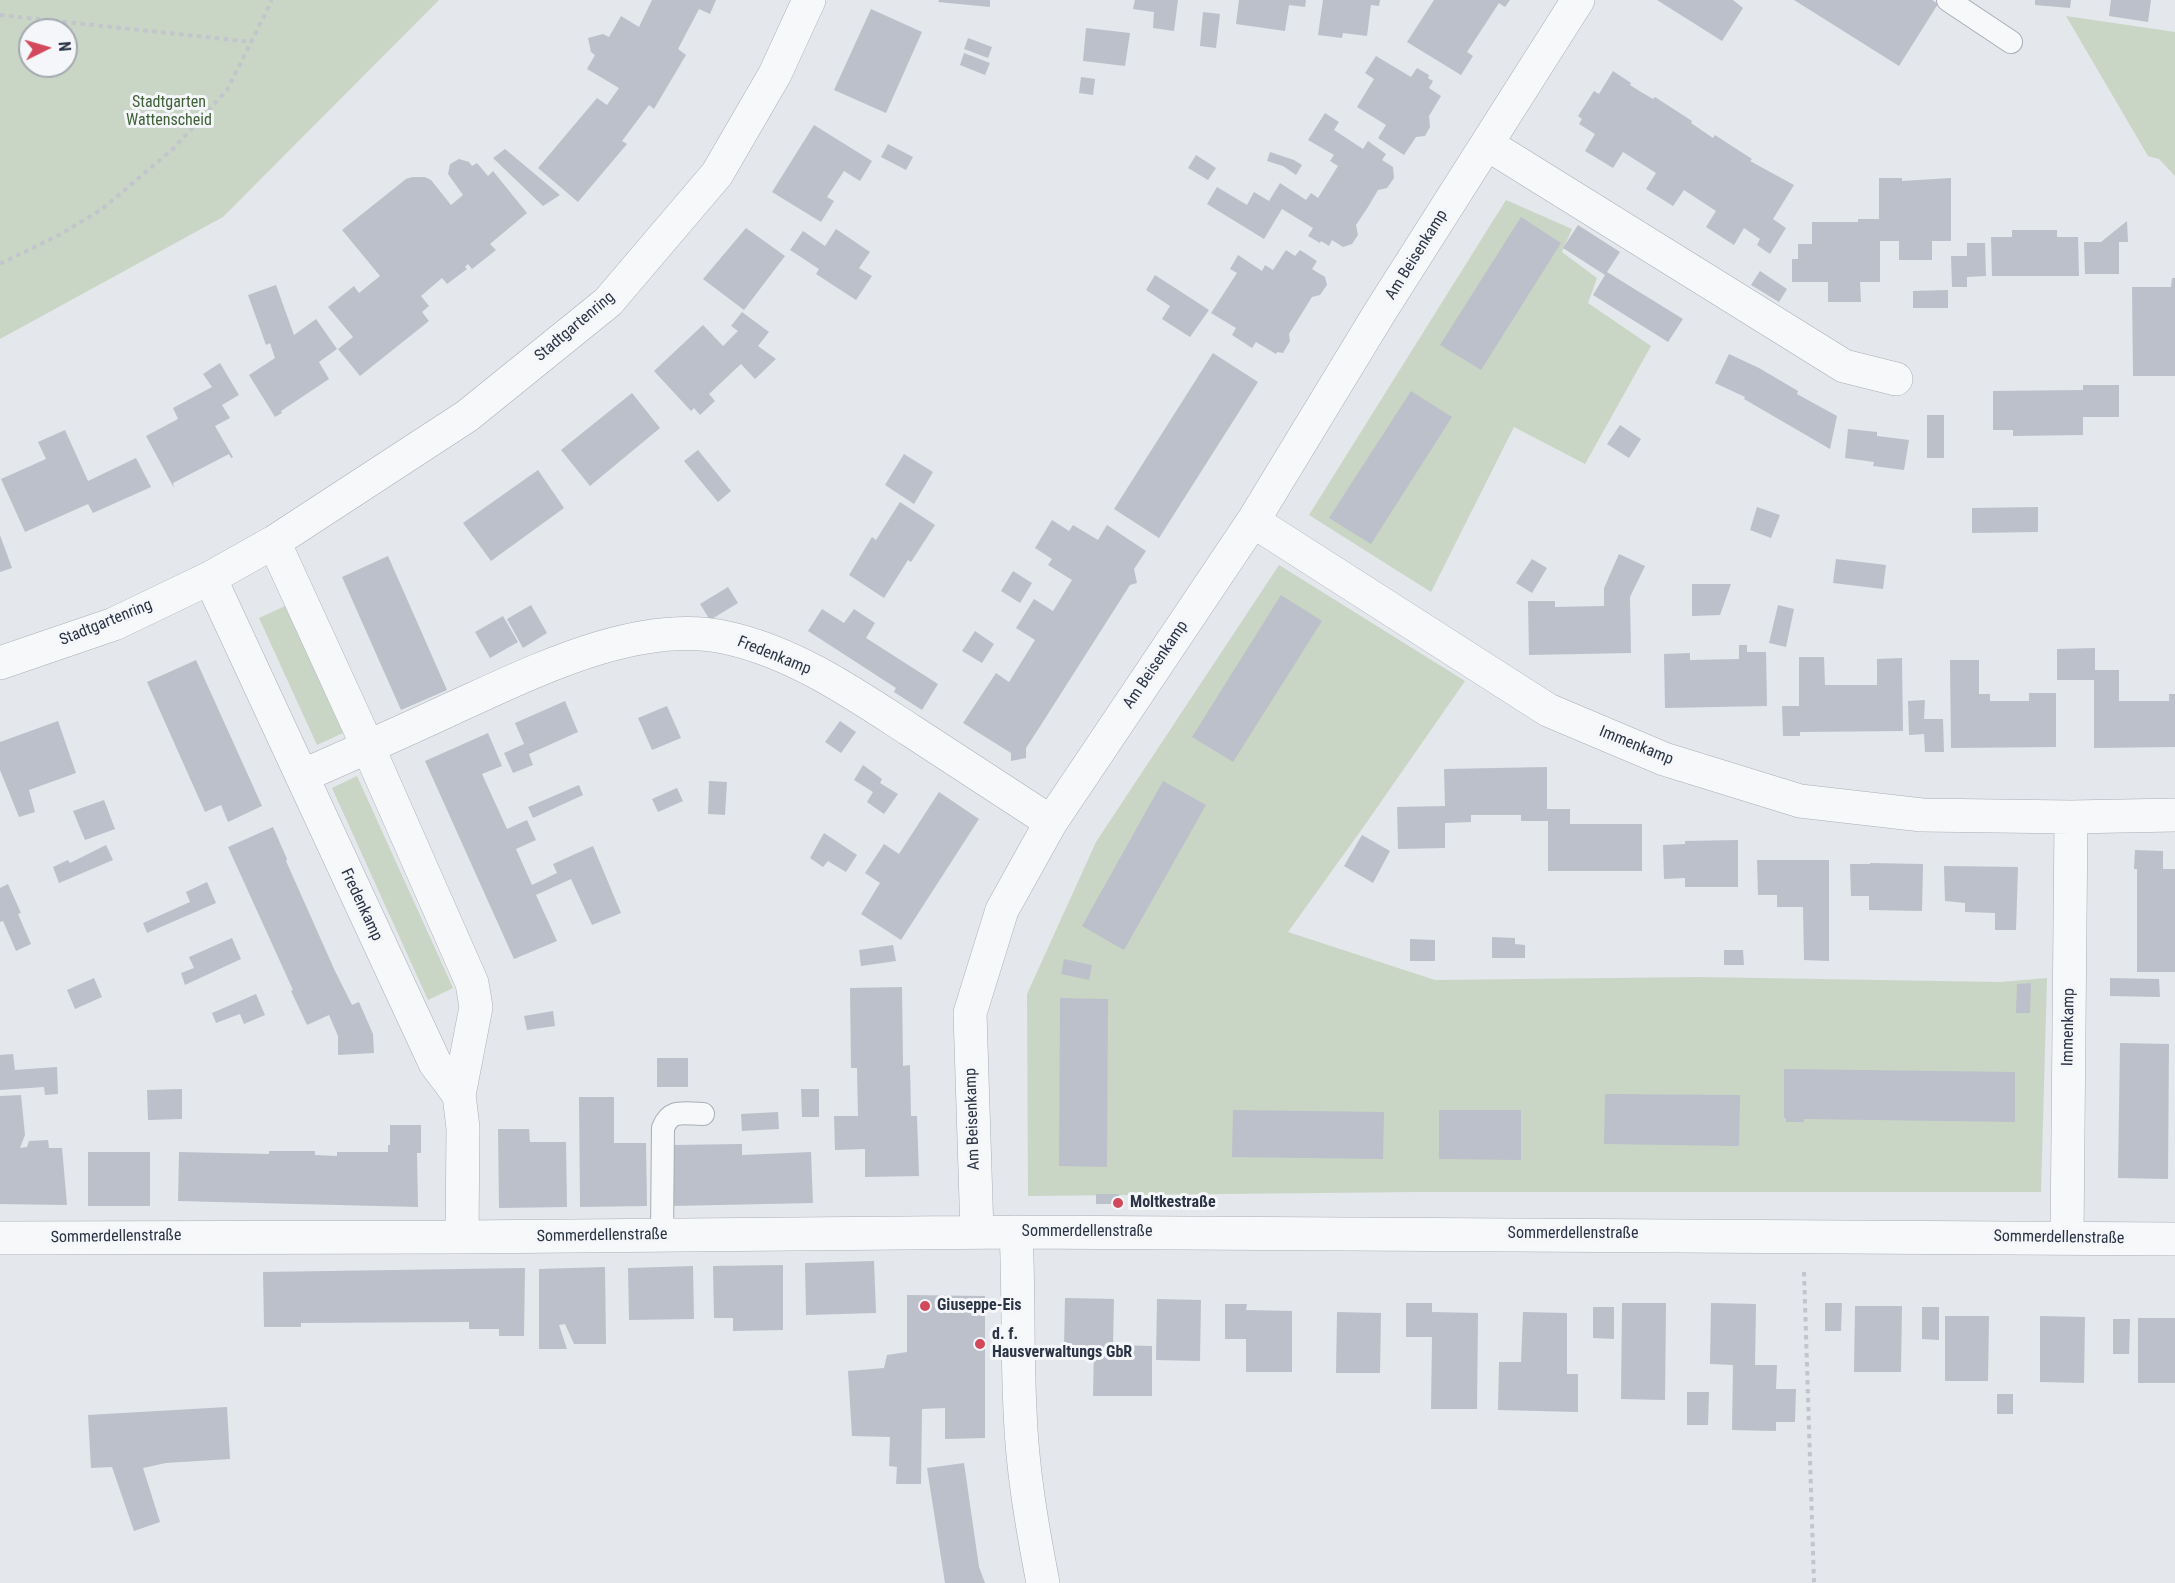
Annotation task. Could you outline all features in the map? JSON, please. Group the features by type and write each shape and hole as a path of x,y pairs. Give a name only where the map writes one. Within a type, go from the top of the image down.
{"street":[{"name":"Stadtgartenring","path":"0,663 114,624 210,578 274,542 467,416 608,302 717,174 775,74 809,0"},
{"name":"Am Beisenkamp","path":"977,1233 970,1013 1002,910 1051,822 1253,521 1380,312 1578,0"},
{"path":"1487,144 1844,366 1896,379"},
{"name":"Immenkamp","path":"1253,521 1548,710 1664,759 1800,801 1922,815 2071,817 2175,815"},
{"path":"274,542 472,983 476,1007 459,1095 463,1128 462,1237"},
{"path":"210,578 302,776"},
{"name":"Fredenkamp","path":"459,1095 435,1064 302,776 536,671 598,648 656,635 687,634 727,638 767,650 835,682 1051,822"},
{"name":"Immenkamp","path":"2067,1238 2071,817"},
{"path":"1016,1232 1020,1411 1029,1514 1043,1583"},
{"name":"Sommerdellenstraße","path":"0,1238 1016,1232 2175,1239"}],"lane":[{"path":"1948,0 2011,42"},
{"path":"662,1235 663,1128 667,1118 674,1114 703,1114"}],"path":[{"path":"0,264 61,234 102,209 173,149 227,90 272,0"},
{"path":"0,15 252,42"},
{"path":"1803,1235 1814,1583"}],"green space":[{"name":"Stadtgarten Wattenscheid","path":"0,0 439,0 223,217 0,339"},
{"path":"2066,16 2175,32 2175,176 2159,159 2148,156"},
{"path":"1506,200 1572,229 1562,252 1597,278 1588,303 1651,346 1585,464 1514,427 1431,592 1309,515"},
{"path":"1279,565 1465,681 1288,932 1435,980 1699,977 2000,982 2047,978 2041,1192 1417,1192 1028,1196 1027,994 1096,842"},
{"path":"285,606 343,733 317,745 259,618"},
{"path":"357,776 453,988 428,1000 332,788"}],"building":[{"path":"652,0 716,0 710,14 699,9 678,49 686,55 654,109 649,105 622,141 627,144 578,202 538,168 597,98 607,105 619,88 587,69 595,55 591,52 588,38 603,34 609,37 621,16 639,27"},
{"path":"939,0 990,0 990,7 938,2"},
{"path":"1135,0 1178,0 1174,31 1153,28 1154,12 1133,9"},
{"path":"1239,0 1306,0 1305,7 1289,5 1285,31 1236,24"},
{"path":"1323,0 1380,0 1379,6 1371,5 1367,36 1343,33 1342,38 1318,35"},
{"path":"1434,0 1510,0 1505,7 1499,3 1467,52 1473,56 1461,75 1407,42"},
{"path":"1657,0 1733,0 1743,8 1722,41"},
{"path":"1794,0 1932,0 1938,4 1899,66"},
{"path":"2035,0 2071,0 2070,8 2035,5"},
{"path":"2111,0 2151,0 2148,22 2109,16"},
{"path":"871,9 922,32 886,113 834,90"},
{"path":"1203,12 1220,14 1216,48 1200,46"},
{"path":"1086,28 1130,33 1125,66 1083,61"},
{"path":"968,38 992,47 988,58 964,49"},
{"path":"964,53 990,63 985,75 960,65"},
{"path":"1376,56 1411,77 1417,68 1429,75 1428,78 1433,81 1429,88 1441,96 1429,116 1430,127 1425,136 1416,137 1404,155 1378,138 1386,125 1357,107 1374,79 1365,73"},
{"path":"1613,71 1641,92 1653,99 1655,97 1692,121 1691,123 1713,138 1715,135 1752,159 1750,161 1794,185 1773,219 1786,228 1770,254 1757,245 1760,239 1744,228 1734,245 1706,227 1716,211 1684,190 1673,206 1646,189 1656,173 1623,152 1613,168 1585,151 1595,134 1579,124 1582,119 1578,116 1594,91 1599,94"},
{"path":"1081,77 1095,79 1093,95 1079,93"},
{"path":"1325,113 1339,122 1334,130 1363,149 1368,141 1386,154 1382,160 1393,167 1394,178 1387,188 1378,190 1356,225 1358,235 1352,244 1343,247 1332,240 1329,246 1321,241 1320,243 1308,236 1313,228 1282,209 1264,239 1207,204 1217,187 1247,205 1254,192 1269,201 1280,183 1306,200 1311,193 1318,198 1338,166 1330,161 1334,155 1308,140"},
{"path":"814,125 872,161 860,181 844,171 827,197 834,201 821,222 772,192"},
{"path":"888,144 913,157 906,170 881,157"},
{"path":"505,149 560,195 543,206 493,158"},
{"path":"1270,152 1302,165 1296,175 1283,166 1267,161"},
{"path":"1196,155 1216,168 1208,180 1188,168"},
{"path":"459,159 469,162 472,166 477,163 488,176 493,171 527,213 490,244 496,250 472,269 468,264 465,267 467,269 447,284 442,278 421,296 429,306 422,312 429,321 360,376 338,349 353,337 328,307 354,286 359,293 380,276 342,230 406,179 412,177 425,177 431,180 451,205 463,195 448,174 450,164"},
{"path":"1879,178 1902,178 1902,181 1951,178 1951,241 1932,241 1932,260 1899,260 1899,241 1880,241 1880,282 1860,282 1861,302 1828,302 1828,282 1792,282 1792,259 1798,259 1798,244 1812,244 1812,222 1858,222 1858,219 1879,219"},
{"path":"1521,217 1561,243 1481,370 1440,345"},
{"path":"2127,221 2128,242 2119,242 2119,274 2085,274 2084,242 2101,242"},
{"path":"1578,225 1620,252 1607,272 1683,319 1668,342 1593,295 1605,275 1563,248"},
{"path":"746,228 785,256 744,310 703,279"},
{"path":"836,229 870,252 859,268 872,276 856,300 816,274 819,269 790,250 803,231 825,246"},
{"path":"2012,230 2057,230 2057,237 2078,237 2079,276 1992,276 1991,237 2012,237"},
{"path":"1967,243 1985,243 1986,276 1967,277 1967,287 1952,287 1951,256 1967,256"},
{"path":"1286,250 1295,256 1300,250 1317,261 1312,269 1325,277 1327,285 1320,295 1312,297 1289,334 1290,341 1283,353 1277,352 1276,354 1256,342 1252,348 1232,335 1236,328 1211,313 1237,273 1230,269 1238,255 1262,271 1265,265 1273,270"},
{"path":"1760,271 1787,289 1779,302 1751,285"},
{"path":"1155,275 1209,310 1190,337 1162,319 1170,306 1146,290"},
{"path":"2172,278 2175,278 2175,376 2133,376 2132,287 2171,287"},
{"path":"276,285 294,335 316,319 337,349 319,362 329,379 275,417 249,375 275,358 270,343 266,345 248,295"},
{"path":"1948,290 1948,308 1913,308 1913,291"},
{"path":"742,312 769,332 758,346 776,359 755,379 741,364 709,394 715,401 700,415 694,408 691,411 654,371 703,325 723,346 738,331 731,326"},
{"path":"1213,353 1258,382 1159,538 1114,509"},
{"path":"1729,354 1759,368 1798,391 1797,394 1837,416 1830,449 1744,399 1745,397 1715,383"},
{"path":"220,363 239,395 222,405 230,418 215,426 233,457 231,458 229,454 173,483 174,488 146,436 178,419 173,408 212,387 203,374"},
{"path":"2083,385 2119,385 2119,417 2083,417 2083,435 2013,436 2013,430 1993,430 1993,391 2083,390"},
{"path":"1411,391 1452,417 1371,544 1329,518"},
{"path":"632,393 660,428 590,486 561,450"},
{"path":"1927,415 1944,415 1944,458 1927,458"},
{"path":"1620,425 1641,439 1629,458 1607,444"},
{"path":"1848,429 1877,432 1877,436 1909,440 1904,470 1873,466 1874,462 1845,458"},
{"path":"65,430 88,481 136,458 151,487 93,513 88,504 25,532 1,479 46,459 38,442"},
{"path":"698,450 731,491 718,502 684,461"},
{"path":"904,454 933,472 914,504 885,485"},
{"path":"538,470 564,508 491,561 463,523"},
{"path":"900,502 935,525 911,562 908,560 884,598 849,575 872,537 876,540"},
{"path":"1757,507 1780,515 1771,538 1750,530"},
{"path":"2038,507 2038,532 1972,533 1972,508"},
{"path":"1052,520 1069,531 1073,525 1098,540 1107,525 1146,551 1134,569 1137,583 1130,585 1026,748 1026,758 1011,761 1011,753 963,723 996,673 1009,682 1035,640 1016,628 1034,599 1053,611 1072,580 1048,565 1052,559 1035,548"},
{"path":"0,535 12,568 0,572"},
{"path":"1619,554 1645,566 1630,597 1631,653 1529,655 1528,601 1555,601 1555,607 1604,606 1604,588"},
{"path":"388,556 447,690 401,710 342,577"},
{"path":"1532,559 1547,568 1532,593 1516,583"},
{"path":"1836,559 1886,565 1883,589 1833,583"},
{"path":"1013,571 1032,583 1020,603 1001,591"},
{"path":"1692,584 1731,584 1720,615 1692,616"},
{"path":"728,587 738,603 710,620 700,604"},
{"path":"1281,595 1322,621 1233,762 1192,737"},
{"path":"531,605 547,633 523,648 507,619"},
{"path":"1778,605 1794,609 1786,647 1769,643"},
{"path":"822,609 844,623 854,609 875,623 866,638 938,684 922,710 894,692 896,688 808,631"},
{"path":"503,616 518,642 490,658 475,632"},
{"path":"975,631 994,644 982,663 962,651"},
{"path":"1739,645 1747,645 1747,652 1766,652 1767,706 1665,708 1664,654 1690,653 1690,660 1739,659"},
{"path":"2095,648 2095,670 2119,670 2119,701 2169,701 2169,694 2175,694 2175,747 2094,748 2094,680 2057,680 2057,649"},
{"path":"1799,657 1824,657 1825,685 1877,685 1877,659 1902,658 1903,731 1800,732 1800,736 1783,736 1782,706 1799,706"},
{"path":"196,660 262,806 228,822 221,805 205,812 147,682"},
{"path":"1950,660 1979,660 1979,694 1990,694 1990,701 2029,701 2029,693 2056,693 2056,747 1951,748"},
{"path":"1925,700 1924,719 1943,719 1944,752 1925,752 1924,734 1909,735 1908,701"},
{"path":"565,701 578,732 529,754 533,765 513,773 504,753 524,744 515,723"},
{"path":"667,706 681,738 652,750 638,718"},
{"path":"58,721 76,773 29,790 35,812 19,817 0,770 0,742"},
{"path":"840,721 856,732 841,753 825,742"},
{"path":"488,733 502,766 482,774 507,829 527,820 536,840 516,849 532,885 557,873 553,864 593,846 621,913 592,925 571,879 536,895 557,941 514,959 425,761"},
{"path":"863,765 882,779 880,783 898,794 884,814 867,802 873,792 854,780"},
{"path":"1547,767 1547,809 1570,809 1570,824 1642,824 1642,871 1548,871 1548,821 1521,821 1521,815 1471,815 1471,822 1445,823 1445,848 1398,849 1397,807 1445,806 1444,769"},
{"path":"709,781 727,782 725,815 708,814"},
{"path":"1163,781 1206,805 1124,950 1082,926"},
{"path":"579,785 583,795 533,818 528,807"},
{"path":"677,788 683,801 658,812 652,799"},
{"path":"939,792 979,819 901,940 861,914 880,883 865,873 884,844 899,854"},
{"path":"104,800 115,829 85,840 73,811"},
{"path":"273,827 335,971 352,1005 359,1002 373,1034 374,1053 338,1055 338,1036 329,1015 307,1025 291,991 293,990 228,847"},
{"path":"824,833 857,855 846,872 828,861 823,867 810,858"},
{"path":"1362,835 1390,851 1373,883 1344,866"},
{"path":"1738,840 1738,887 1685,887 1685,878 1664,879 1663,845 1685,844 1685,841"},
{"path":"106,845 113,860 59,883 53,867 68,860 70,863"},
{"path":"2135,850 2163,851 2163,869 2175,869 2175,972 2137,972"},
{"path":"1757,860 1829,860 1829,961 1804,960 1803,907 1777,907 1777,895 1758,895"},
{"path":"1850,864 1923,864 1922,911 1869,910 1869,896 1851,896"},
{"path":"1944,866 2018,867 2016,930 1995,930 1995,913 1965,912 1965,903 1945,901"},
{"path":"207,882 216,903 147,933 143,923 190,902 186,892"},
{"path":"8,884 31,944 16,951 3,921 0,922 0,888"},
{"path":"1492,937 1515,938 1515,944 1525,945 1525,958 1492,958"},
{"path":"232,938 241,959 185,985 181,973 194,968 189,957"},
{"path":"1410,939 1435,940 1435,961 1410,961"},
{"path":"893,945 896,961 861,966 859,950"},
{"path":"1724,950 1743,950 1744,965 1724,965"},
{"path":"1064,959 1092,965 1089,980 1061,974"},
{"path":"94,978 102,997 75,1009 67,990"},
{"path":"2110,978 2159,979 2160,997 2110,996"},
{"path":"2031,983 2030,1013 2016,1013 2017,984"},
{"path":"902,987 903,1066 910,1065 911,1116 917,1116 919,1176 865,1177 865,1149 835,1150 834,1116 858,1116 857,1068 851,1068 850,988"},
{"path":"256,994 265,1015 244,1024 240,1014 216,1023 212,1013"},
{"path":"1060,998 1108,999 1107,1167 1059,1166"},
{"path":"553,1011 555,1026 527,1030 524,1016"},
{"path":"2120,1043 2169,1044 2168,1179 2118,1178"},
{"path":"13,1054 15,1070 57,1067 58,1094 45,1095 44,1087 0,1090 0,1055"},
{"path":"657,1058 688,1058 688,1087 657,1087"},
{"path":"1784,1069 2015,1072 2015,1122 1804,1119 1804,1122 1786,1122 1784,1118"},
{"path":"182,1089 182,1119 148,1120 147,1090"},
{"path":"801,1089 819,1089 819,1117 802,1117"},
{"path":"1605,1094 1740,1095 1739,1146 1604,1144"},
{"path":"21,1095 25,1135 20,1148 27,1147 29,1141 48,1140 49,1148 62,1148 67,1205 0,1204 0,1096"},
{"path":"579,1097 614,1097 614,1143 646,1143 647,1206 580,1207"},
{"path":"1233,1110 1384,1112 1383,1159 1232,1157"},
{"path":"1439,1110 1521,1110 1521,1160 1439,1159"},
{"path":"778,1112 779,1129 742,1131 741,1114"},
{"path":"390,1125 421,1125 421,1153 417,1153 418,1207 178,1201 179,1152 269,1154 269,1151 315,1151 315,1155 337,1156 337,1152 388,1152"},
{"path":"498,1129 529,1129 530,1142 566,1142 567,1207 499,1208"},
{"path":"742,1144 742,1155 811,1152 813,1203 672,1206 671,1145"},
{"path":"88,1152 150,1152 150,1206 88,1206"},
{"path":"1096,1194 1119,1194 1119,1204 1096,1204"},
{"path":"874,1261 876,1313 806,1315 805,1263"},
{"path":"783,1265 783,1330 733,1331 733,1318 714,1318 713,1266"},
{"path":"693,1266 694,1319 629,1320 628,1268"},
{"path":"605,1267 606,1344 574,1344 565,1324 559,1325 567,1349 539,1349 539,1269"},
{"path":"525,1268 524,1336 499,1336 499,1329 469,1329 469,1322 301,1323 301,1327 264,1327 263,1272"},
{"path":"907,1295 985,1296 985,1438 945,1439 945,1408 922,1409 921,1484 896,1484 897,1467 889,1466 890,1437 852,1436 848,1371 884,1368 887,1355 907,1352"},
{"path":"1065,1298 1114,1299 1113,1345 1152,1346 1152,1396 1093,1396 1094,1346 1064,1346"},
{"path":"1157,1299 1201,1300 1200,1361 1156,1360"},
{"path":"1406,1303 1432,1303 1432,1312 1478,1313 1477,1409 1431,1409 1432,1337 1406,1337"},
{"path":"1622,1303 1666,1303 1665,1400 1621,1399"},
{"path":"1711,1303 1756,1304 1755,1365 1777,1365 1776,1389 1796,1389 1795,1422 1776,1422 1776,1431 1732,1430 1733,1365 1710,1364"},
{"path":"1825,1303 1842,1303 1841,1331 1825,1331"},
{"path":"1225,1304 1247,1304 1246,1310 1292,1311 1292,1372 1246,1372 1246,1339 1225,1339"},
{"path":"1855,1306 1902,1306 1901,1372 1854,1372"},
{"path":"1593,1307 1614,1307 1614,1339 1593,1338"},
{"path":"1922,1307 1939,1307 1939,1340 1922,1339"},
{"path":"1337,1312 1381,1313 1380,1373 1336,1373"},
{"path":"1523,1312 1567,1313 1567,1374 1578,1374 1578,1412 1498,1410 1499,1362 1521,1362"},
{"path":"1945,1316 1989,1316 1988,1381 1945,1381"},
{"path":"2040,1316 2085,1317 2084,1383 2040,1382"},
{"path":"2138,1318 2175,1318 2175,1383 2138,1383"},
{"path":"2113,1319 2130,1319 2129,1354 2113,1354"},
{"path":"1687,1392 1709,1392 1708,1425 1687,1425"},
{"path":"1997,1394 2013,1394 2013,1414 1997,1414"},
{"path":"227,1407 230,1459 166,1463 143,1468 160,1522 134,1531 112,1467 91,1468 88,1415"},
{"path":"964,1463 979,1567 985,1583 945,1583 927,1468"}],"place":[{"name":"Moltkestraße","path":"1118,1203"},
{"name":"Giuseppe-Eis","path":"925,1306"},
{"name":"d. f. Hausverwaltungs GbR","path":"980,1344"}]}
